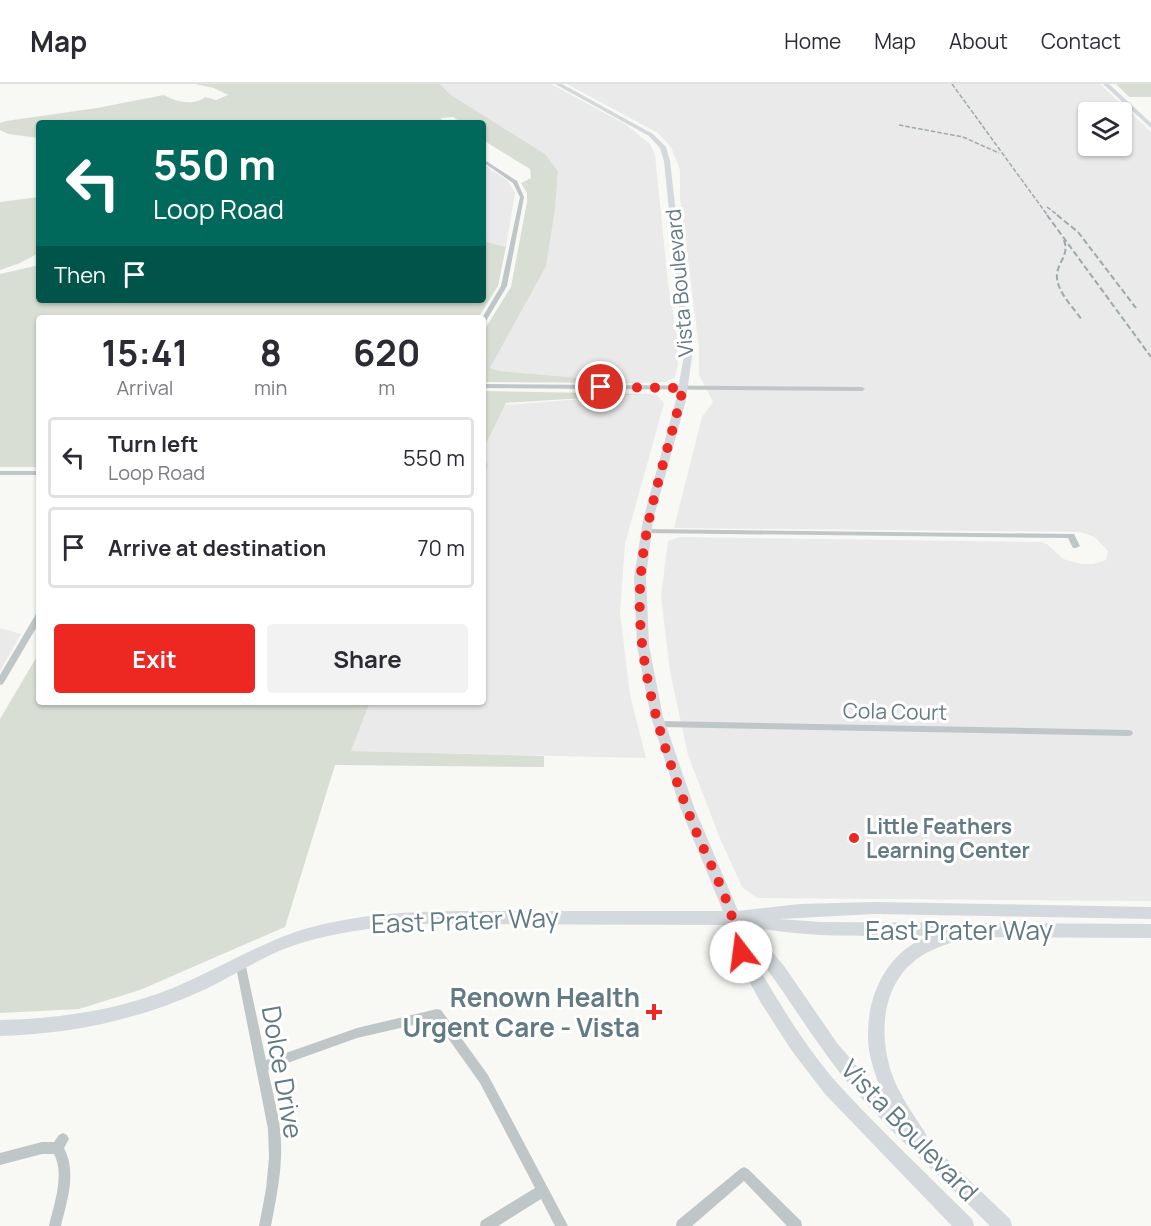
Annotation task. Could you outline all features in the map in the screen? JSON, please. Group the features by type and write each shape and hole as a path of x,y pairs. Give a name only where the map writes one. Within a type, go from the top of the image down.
{"main road":[{"name":"Vista Boulevard","path":"558,84 642,129 658,141 665,151 688,356 683,388 646,531 640,577 642,636 648,679 687,807 733,918 741,952 767,998 798,1045 838,1096 965,1226"},
{"path":"1106,84 1151,126"},
{"name":"East Prater Way","path":"0,1028 54,1026 130,1010 177,993 296,938 385,919 415,917 733,918 800,910 874,908 1151,913"},
{"name":"Vista Boulevard","path":"733,918 763,949 845,1066 884,1112 1003,1226"},
{"name":"East Prater Way","path":"733,918 820,929 1151,931"},
{"path":"936,1163 910,1126 885,1077 877,1044 879,1003 890,975 907,956 938,938 977,930"}],"street":[{"path":"486,162 514,182 522,197 504,286 486,316"},
{"path":"486,386 862,389"},
{"path":"0,473 36,473"},
{"path":"646,531 1071,536 1076,546"},
{"path":"0,682 36,621"},
{"name":"Cola Court","path":"660,724 1129,733"},
{"name":"Dolce Drive","path":"240,962 273,1129 275,1158 265,1226"},
{"path":"261,1067 357,1033 437,1014 484,1079 562,1226"},
{"path":"0,1159 60,1144 64,1175 55,1226"},
{"path":"682,1226 744,1173 796,1226"},
{"path":"486,1226 543,1190"}],"shaded area":[{"path":"195,84 440,84 451,95 545,154 558,171 546,266 490,368 500,371 638,383 486,382 486,327 511,287 527,202 527,193 521,183 531,178 530,169 486,142 486,120 458,120 453,117 441,118 442,120 36,120 36,138 8,134 0,130 0,123 6,121 97,108 164,95 174,100 191,102 205,97 216,100 228,95 214,88"},
{"path":"440,84 551,84 625,124 650,144 655,155 668,283 677,337 678,363 675,378 666,382 638,383 500,371 490,368 529,296 555,209 558,171 545,154 451,95"},
{"path":"567,84 1100,84 1119,102 1078,102 1078,156 1132,156 1132,114 1151,132 1151,901 757,898 742,887 719,836 688,755 670,671 661,596 668,541 680,537 1041,542 1047,544 1063,559 1081,564 1093,564 1106,560 1108,551 1095,537 1080,532 674,528 702,417 713,402 699,375 699,347 680,198 680,170 671,147 658,133"},
{"path":"1116,84 1151,84 1151,97 1129,97"},
{"path":"486,166 508,181 515,193 506,247 486,242"},
{"path":"36,197 36,255 0,270 0,202"},
{"path":"486,242 506,247 498,286 480,315 36,315 36,467 0,467 0,274 36,266 36,303 486,303"},
{"path":"486,391 648,394 506,403 486,444"},
{"path":"648,394 657,395 664,403 625,544 620,612 630,695 646,758 351,751 369,705 486,705 486,471 488,466 486,444 505,405"},
{"path":"0,628 21,634 0,671"},
{"path":"36,658 36,705 369,705 351,751 544,756 544,767 335,765 285,927 140,990 79,1009 0,1013 0,719"}],"railway":[{"path":"952,84 1048,216"},
{"path":"899,125 963,137 999,153"},
{"path":"1047,207 1059,216"},
{"path":"1047,215 1151,357"},
{"path":"1057,215 1078,232 1136,308"},
{"path":"1064,240 1065,253 1058,268 1057,279 1065,298 1082,320"}],"place":[{"name":"Little Feathers Learning Center","path":"854,838"},
{"name":"Renown Health Urgent Care - Vista","path":"654,1012"}],"route":[{"path":"601,387 683,388 648,520 643,548 640,614 643,646 657,717 673,767 710,866 733,918 741,952"}]}
